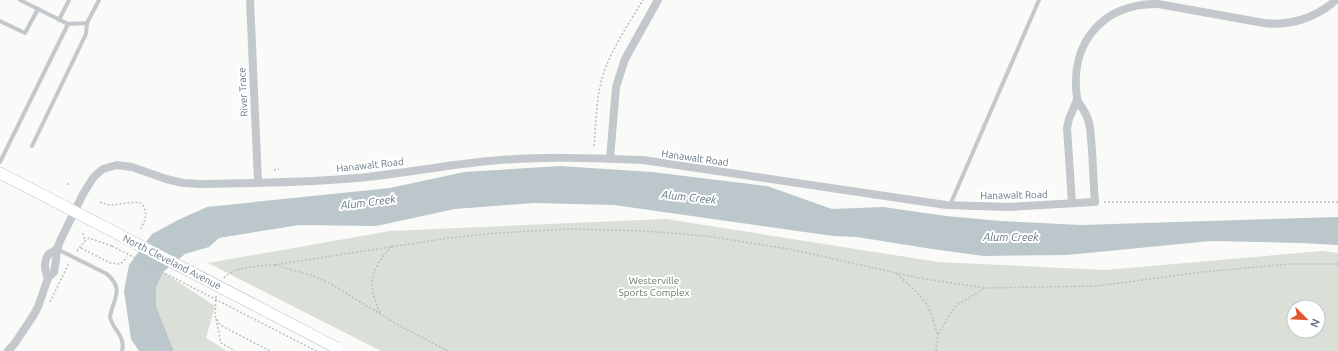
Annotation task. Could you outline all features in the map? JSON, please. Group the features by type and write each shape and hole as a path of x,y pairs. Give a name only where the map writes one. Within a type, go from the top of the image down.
{"main road":[{"name":"North Cleveland Avenue","path":"0,173 340,349"}],"street":[{"name":"River Trace","path":"250,0 258,182"},
{"path":"610,159 616,87 625,59 658,0"},
{"path":"1095,202 1089,120 1077,100 1076,86 1078,62 1083,46 1090,34 1100,24 1111,15 1148,2 1264,23 1279,24 1295,22 1309,17 1329,6 1336,0"},
{"path":"1072,203 1067,128 1077,100"},
{"name":"Hanawalt Road","path":"8,351 33,316 43,296 48,278 54,272 57,249 74,211 93,178 103,169 117,165 132,167 166,179 183,183 200,184 356,178 447,165 491,161 551,158 643,160 950,205 1008,207 1095,202"}],"lane":[{"path":"20,0 68,24 87,23"},
{"path":"59,20 69,0"},
{"path":"32,146 86,34 87,23 99,0"},
{"path":"950,205 1039,0"},
{"path":"0,21 25,33 38,9"},
{"path":"0,162 68,24"},
{"path":"57,249 107,274 113,279 117,286 117,294 110,321 122,338 122,351"}],"path":[{"path":"594,146 598,101 602,81 611,56 643,0"},
{"path":"274,170 279,169"},
{"path":"1137,198 1138,202"},
{"path":"100,202 111,206 135,202 141,203 146,210 141,230"},
{"path":"1095,202 1338,202"},
{"path":"223,280 226,275 244,268 273,265 392,246 498,233 570,229 644,231 706,236 789,250 919,278 985,288 1097,286 1202,272 1289,264 1338,264"},
{"path":"83,234 85,241"},
{"path":"127,257 119,264 110,263 81,248 85,241 89,238 112,246 316,351"},
{"path":"380,313 373,297 372,284 374,271 392,246"},
{"path":"273,265 296,271 329,283 400,326 448,351"},
{"path":"895,273 916,292 925,303 932,315 938,335"},
{"path":"936,351 938,335 948,316 957,305 985,288"},
{"path":"217,293 215,316 221,343 235,351"},
{"path":"215,316 220,324 270,351"}],"green space":[{"name":"Westerville Sports Complex","path":"666,219 938,262 1105,270 1322,251 1338,253 1338,351 381,351 208,263 390,231"},
{"path":"163,272 215,306 206,338 227,351 174,351 156,306 156,288"}],"water":[{"name":"Alum Creek","path":"560,166 652,172 767,186 832,209 883,207 946,216 1001,221 1081,225 1338,217 1338,245 1211,241 1067,255 984,256 857,237 833,236 614,205 534,203 455,209 376,226 299,225 219,238 209,247 185,254 163,272 156,288 156,306 174,351 139,351 131,339 124,291 129,265 152,234 207,207 390,188 464,172"}]}
